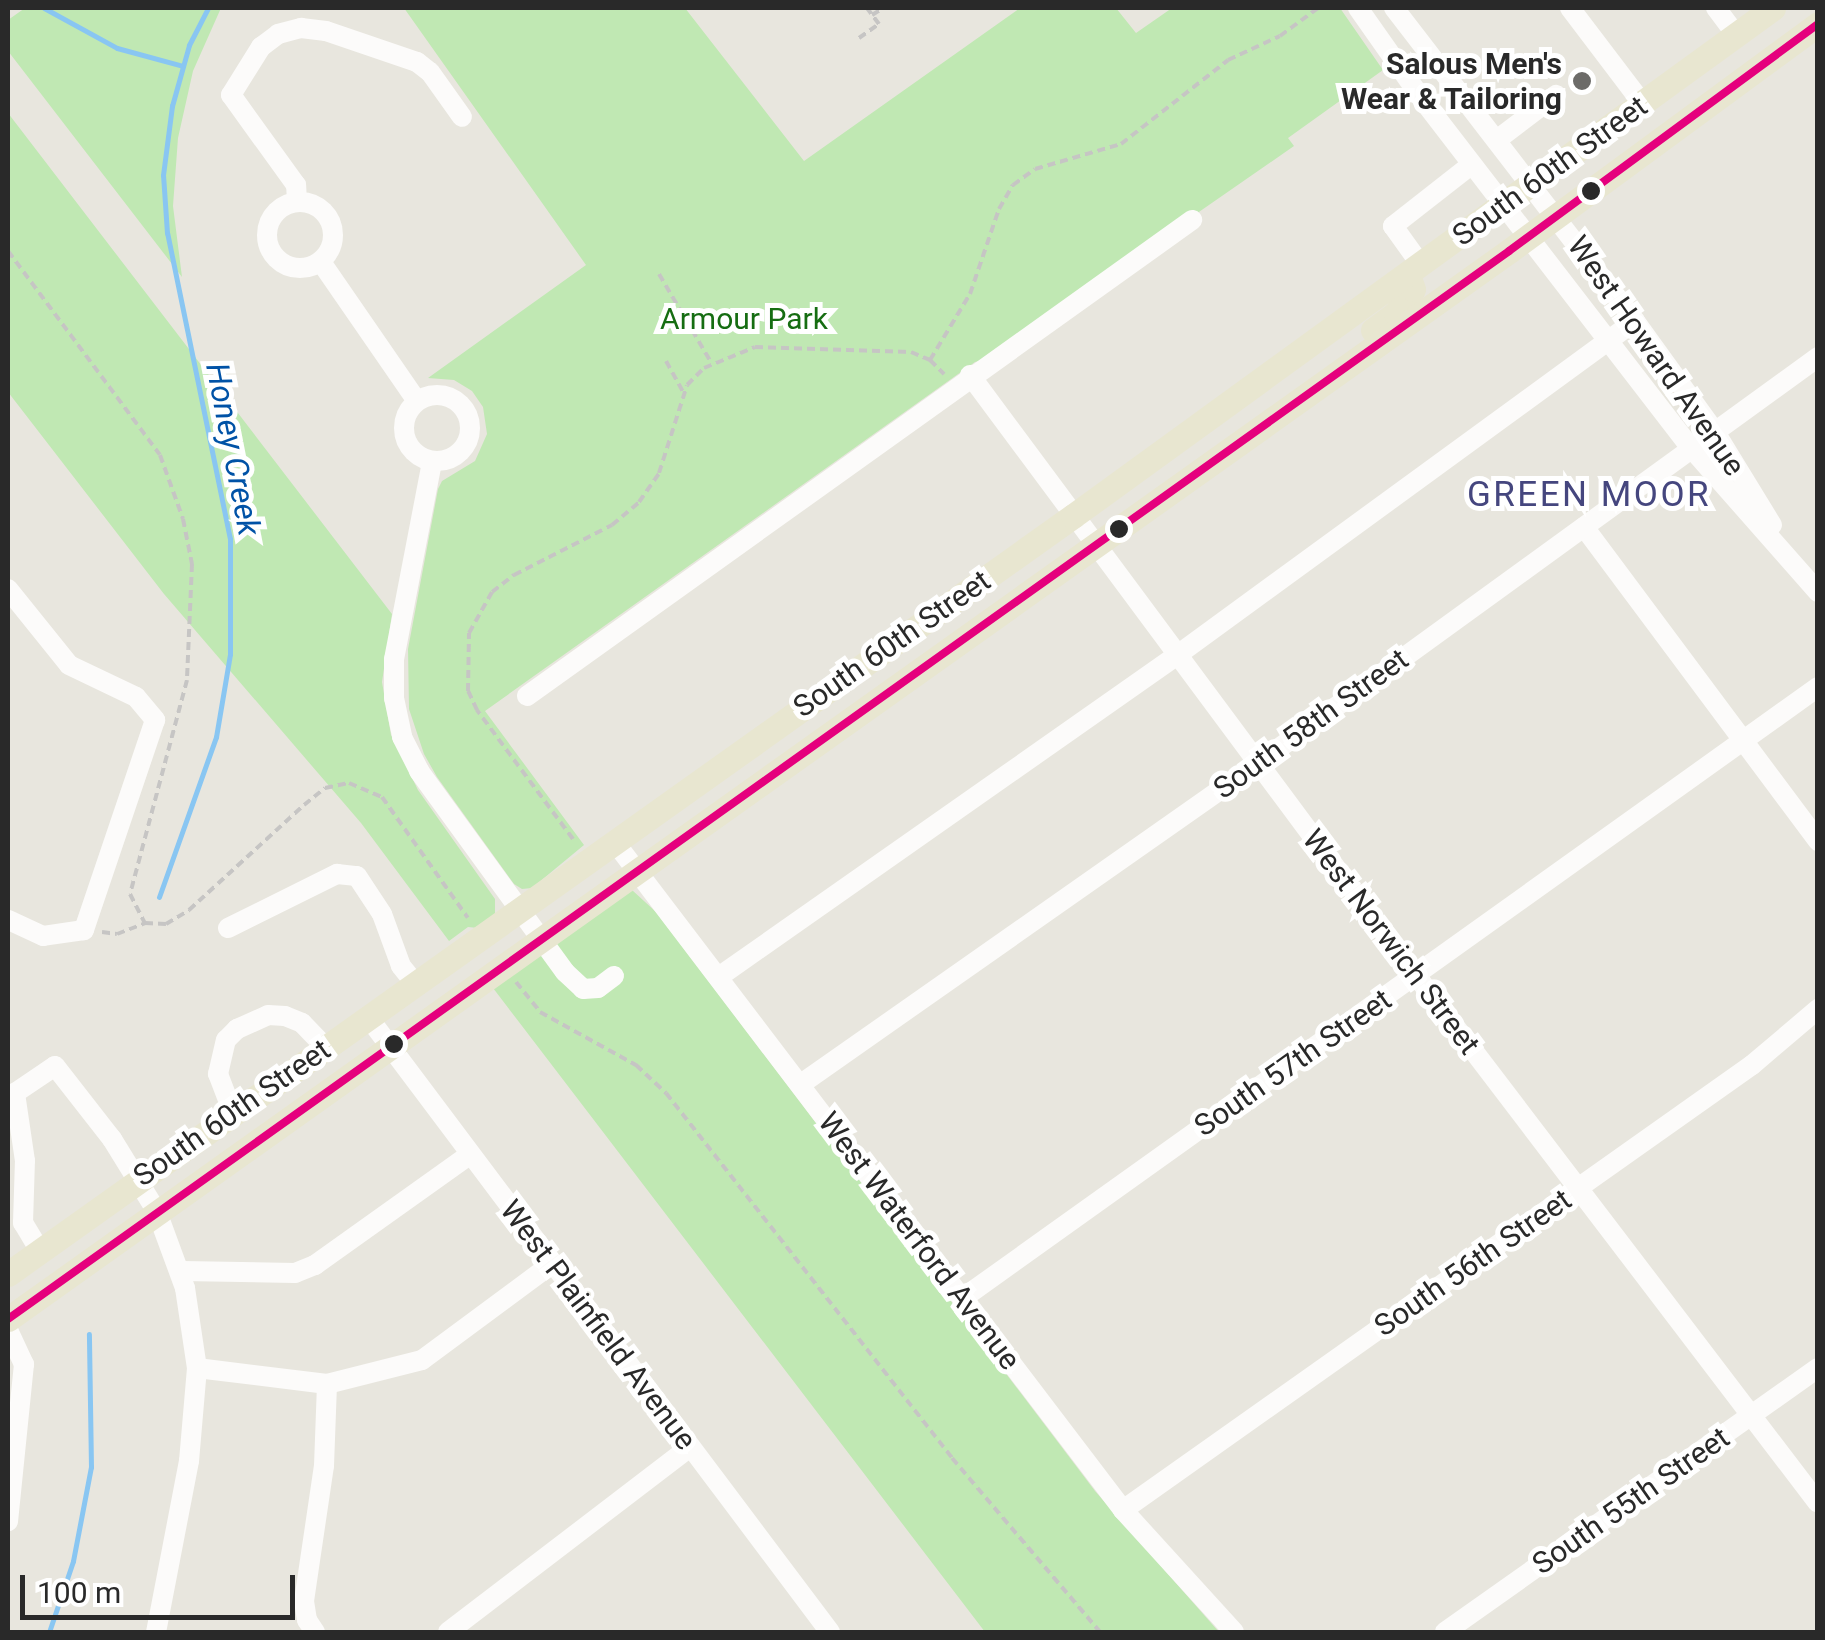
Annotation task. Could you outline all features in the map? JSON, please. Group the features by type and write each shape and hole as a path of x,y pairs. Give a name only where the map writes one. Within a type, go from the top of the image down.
{"main road":[{"name":"South 60th Street","path":"8,1274 1073,516 1773,8"},
{"name":"South 60th Street","path":"8,1320 636,869 1306,397 1818,24"},
{"path":"1736,35 1759,66"},
{"path":"1306,397 1359,340 1396,313 1413,289 1415,270"}],"street":[{"name":"West Howard Avenue","path":"1358,8 1422,99 1692,449 1818,592"},
{"name":"West Howard Avenue","path":"1394,8 1451,77 1636,322 1715,432 1800,569"},
{"path":"1570,8 1643,104"},
{"path":"1716,8 1736,35"},
{"path":"297,202 296,185 230,95 261,47 278,34 300,28 326,31 416,62 430,72 462,116"},
{"path":"1422,99 1451,77"},
{"path":"1498,139 1556,95"},
{"path":"1415,270 1392,226 1472,164"},
{"path":"297,202 312,204 331,222 333,242 320,262 296,269 283,265 268,246 269,222 276,212 297,202"},
{"path":"527,696 1192,220"},
{"path":"320,262 418,401"},
{"path":"720,976 1176,656 1636,322"},
{"name":"South 58th Street","path":"801,1084 1257,764 1818,357"},
{"name":"West Norwich Street","path":"970,376 1416,976 1818,1504"},
{"path":"434,395 449,397 460,404 469,421 463,450 444,462 432,462 412,451 405,439 406,415 418,401 434,395"},
{"path":"432,462 394,659 394,698 402,736 419,771 538,939 583,989 598,988 614,976"},
{"path":"1584,527 1818,841"},
{"path":"8,589 68,665 136,696 155,720 84,930 43,936 8,920"},
{"name":"South 57th Street","path":"963,1298 1818,687"},
{"name":"West Waterford Avenue","path":"614,840 1124,1510 1234,1632"},
{"path":"228,928 336,874 358,876 382,914 401,966 416,984"},
{"name":"South 56th Street","path":"1124,1510 1752,1065 1818,1010"},
{"path":"233,1112 218,1074 226,1040 237,1029 268,1015 285,1016 302,1023 325,1048"},
{"name":"West Plainfield Avenue","path":"368,1017 828,1632"},
{"path":"40,1252 23,1223 25,1161 15,1093 55,1066 112,1139 157,1212 182,1271 196,1368 189,1461 156,1632"},
{"path":"182,1271 295,1273 315,1265 470,1155"},
{"path":"196,1368 327,1384 422,1360 552,1264"},
{"path":"8,1330 24,1364 8,1521"},
{"name":"South 55th Street","path":"1445,1632 1818,1368"},
{"path":"315,1632 306,1620 304,1601 324,1466 327,1384"},
{"path":"448,1632 690,1447"}],"path":[{"path":"860,38 879,24 868,8"},
{"path":"872,14 883,8"},
{"path":"573,839 468,691 469,634 492,592 514,574 582,543 639,502 658,473 684,392 712,364 755,347 912,352 930,360 970,294 998,210 1013,185 1035,169 1121,144 1146,129 1228,60 1280,36 1318,8"},
{"path":"8,251 160,454 184,519 192,564 188,680 130,894 145,923"},
{"path":"659,274 712,364"},
{"path":"666,361 684,392"},
{"path":"84,930 117,934 145,923 166,924 189,910 304,804 325,788 349,783 382,796 475,926"},
{"path":"518,985 540,1012 636,1066 666,1093 952,1458 1100,1632"}],"green space":[{"path":"25,8 221,8 193,71 178,138 173,206 182,277 8,51 8,20"},
{"name":"Armour Park","path":"404,8 685,8 804,161 1020,8 1116,8 1136,33 1172,8 1340,8 1383,70 1288,138 1294,146 987,359 975,362 485,711 584,845 532,888 522,889 514,884 437,777 424,754 409,709 408,649 438,489 442,481 475,461 487,434 483,407 472,391 454,380 428,378 586,265"},
{"path":"8,113 392,614 382,682 391,735 418,790 495,899 495,914 478,928 468,927 449,941 361,823 164,594 8,392"},
{"path":"632,890 656,912 1095,1491 1219,1632 985,1632 493,988"}],"waterway":[{"path":"44,8 117,48 183,66"},
{"name":"Honey Creek","path":"159,897 216,737 230,654 230,539 167,233 163,175 172,106 189,45 208,8"},
{"name":"Honey Creek","path":"49,1632 73,1561 91,1467 89,1334"}],"transit line":[{"path":"8,1319 1509,251 1818,24"}],"place":[{"name":"Salous Men's Wear & Tailoring","path":"1582,81"}],"district":[{"name":"GREEN MOOR","path":"1589,495"}]}
